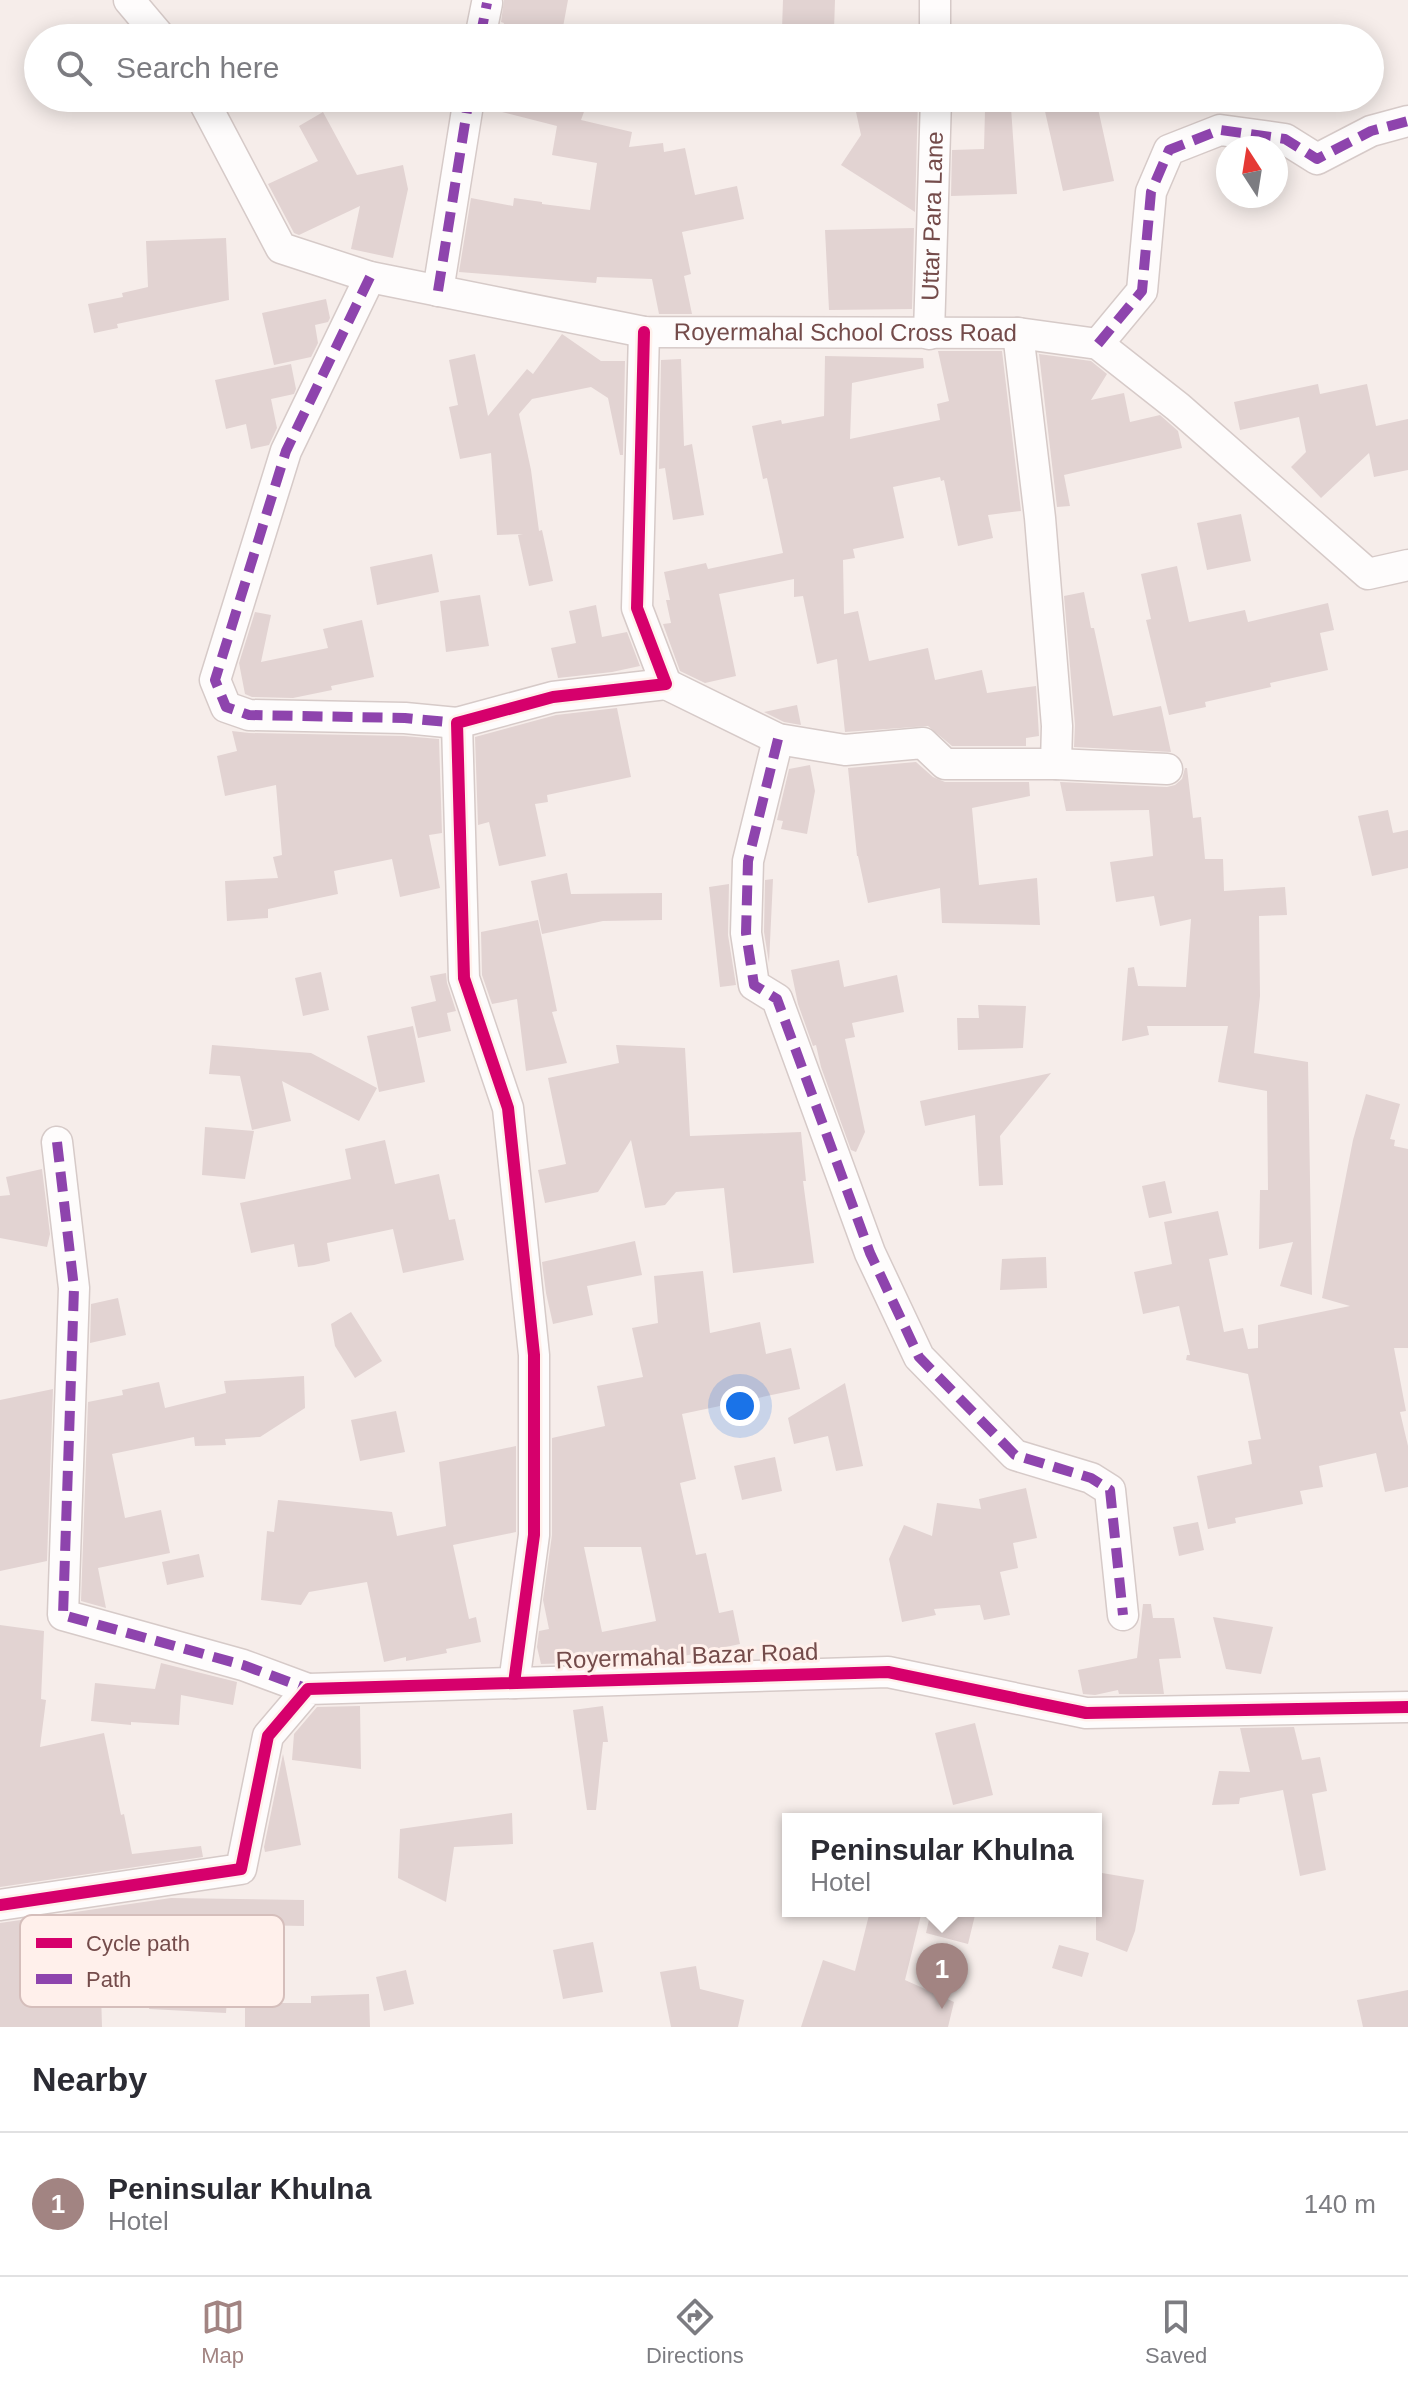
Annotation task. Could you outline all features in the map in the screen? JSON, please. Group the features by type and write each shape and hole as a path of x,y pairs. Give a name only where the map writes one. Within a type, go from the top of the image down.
{"street":[{"path":"129,0 149,24"},
{"path":"935,0 935,24"},
{"path":"483,24 487,3"},
{"name":"Royermahal School Cross Road","path":"209,112 281,248 370,277 644,332 1018,333 1098,344"},
{"path":"438,291 467,112"},
{"name":"Uttar Para Lane","path":"929,334 936,112"},
{"path":"1408,121 1371,131 1317,159 1285,139 1220,130 1169,150 1151,192 1142,291 1098,344 1178,407 1368,574 1408,565"},
{"path":"370,277 286,451 215,680 226,707 249,715 405,718 457,723 553,697 666,684 778,739 845,750 923,743 945,764 1056,764 1167,769"},
{"path":"644,332 637,608 666,684"},
{"path":"1018,333 1040,518 1057,726 1056,764"},
{"path":"457,723 464,978 508,1108 534,1355 534,1535 514,1683"},
{"path":"778,739 748,861 746,933 754,985 777,999 870,1253 919,1357 1015,1455 1091,1478 1110,1490 1123,1615"},
{"path":"0,1905 241,1869 268,1736 308,1689 243,1665 63,1615 74,1288 57,1142"},
{"name":"Royermahal Bazar Road","path":"308,1689 888,1672 1086,1713 1408,1707"}],"building":[{"path":"504,0 568,0 564,24 501,22"},
{"path":"783,0 835,0 834,24 782,24"},
{"path":"323,112 357,175 403,165 408,189 393,258 351,249 360,206 299,235 294,233 268,184 318,161 299,126"},
{"path":"502,112 584,112 581,120 632,132 629,147 663,143 664,152 685,148 695,195 737,186 744,219 682,232 691,274 684,276 692,314 659,314 652,279 597,277 596,283 459,272 471,198 513,206 514,198 590,210 597,163 552,155 557,126"},
{"path":"856,112 918,112 915,212 841,165 861,135"},
{"path":"985,112 1011,112 1017,194 951,196 952,150 984,149"},
{"path":"1045,112 1099,112 1114,181 1063,191"},
{"path":"914,228 912,309 829,310 825,230"},
{"path":"226,238 229,300 117,324 118,328 94,333 88,304 123,297 122,293 148,287 146,241"},
{"path":"326,299 330,318 328,322 315,325 318,343 311,357 274,365 262,313"},
{"path":"562,334 601,361 625,361 623,455 620,455 608,398 591,387 532,399 519,414 539,531 542,530 553,581 529,586 518,535 523,534 497,535 491,453 460,459 449,407 458,405 449,360 475,354 488,416 527,369 533,374"},
{"path":"938,351 1002,351 1021,511 988,515 993,538 958,546 944,480 941,481 940,477 893,487 904,538 853,549 855,558 843,560 844,614 858,611 869,661 928,648 935,680 982,670 987,693 1036,686 1039,736 1026,738 1026,746 952,746 928,726 845,732 837,659 817,664 803,596 794,597 794,579 719,594 736,676 705,683 680,671 663,624 671,623 664,572 706,563 708,569 783,553 752,426 824,416 825,356 923,358 924,368 852,383 850,439 940,420 937,404 949,401"},
{"path":"1039,354 1091,361 1107,374 1091,400 1124,393 1130,422 1160,415 1178,431 1182,448 1064,475 1070,506 1057,507"},
{"path":"681,359 684,446 692,444 704,515 673,520 665,468 659,469 661,360"},
{"path":"291,364 296,389 294,394 271,399 277,428 269,445 251,449 246,424 226,429 215,380"},
{"path":"1318,384 1320,394 1367,384 1376,426 1408,419 1408,470 1374,477 1369,453 1321,498 1291,467 1306,452 1299,417 1240,430 1234,402"},
{"path":"1241,514 1251,561 1207,570 1197,523"},
{"path":"432,554 439,592 377,605 370,567"},
{"path":"1177,566 1189,622 1245,610 1248,622 1328,603 1334,630 1320,633 1328,670 1270,683 1271,687 1205,702 1206,707 1169,715 1146,620 1151,619 1141,574"},
{"path":"1084,592 1113,716 1161,706 1171,752 1074,747 1075,725 1064,596"},
{"path":"480,595 489,646 446,652 440,601"},
{"path":"596,605 602,637 627,632 640,666 558,678 551,648 576,643 569,611"},
{"path":"255,612 271,615 261,662 328,648 323,629 362,620 374,677 293,698 252,697 245,694 239,663"},
{"path":"797,705 801,725 784,722 764,712"},
{"path":"617,708 631,777 547,795 548,802 535,804 546,856 499,866 489,822 478,825 475,737 556,715"},
{"path":"232,731 439,739 442,833 429,835 440,888 400,897 392,859 334,871 338,894 268,909 268,918 227,921 225,881 278,878 273,857 282,855 276,785 225,796 217,756 237,751"},
{"path":"916,762 933,777 945,782 1029,782 1030,796 972,808 979,885 1037,878 1040,925 942,923 940,888 868,903 857,856 848,768"},
{"path":"810,765 815,791 807,834 781,829 783,821 777,820 789,769"},
{"path":"1185,768 1193,818 1201,817 1205,859 1223,859 1224,891 1285,887 1287,915 1259,916 1260,996 1254,1053 1308,1062 1312,1295 1280,1286 1293,1242 1259,1249 1260,1190 1268,1190 1267,1091 1218,1082 1228,1026 1147,1026 1149,1035 1122,1041 1128,968 1134,967 1138,986 1186,987 1191,919 1160,926 1154,896 1116,902 1110,862 1153,856 1149,810 1066,811 1060,782 1167,787 1182,779"},
{"path":"1388,810 1393,833 1408,830 1408,868 1372,876 1358,816"},
{"path":"567,873 571,894 662,893 662,920 603,921 542,934 531,881"},
{"path":"773,879 769,963 764,932 765,880"},
{"path":"729,884 728,935 736,985 720,987 709,887"},
{"path":"538,920 557,1011 552,1012 567,1063 526,1071 517,999 492,1004 482,975 481,932"},
{"path":"839,960 844,987 897,975 904,1012 852,1023 855,1037 845,1039 865,1132 856,1152 851,1150 816,1045 813,1046 798,1004 791,970"},
{"path":"321,972 329,1010 303,1016 295,978"},
{"path":"446,973 456,1011 447,1013 451,1031 418,1038 411,1007 436,1001 430,976"},
{"path":"978,1005 1026,1006 1023,1048 958,1050 957,1018 979,1018"},
{"path":"413,1026 425,1082 379,1092 367,1036"},
{"path":"212,1045 311,1053 377,1088 359,1121 282,1081 291,1121 252,1130 240,1076 209,1074"},
{"path":"616,1045 685,1048 690,1136 801,1132 806,1181 803,1181 814,1263 733,1273 724,1188 676,1192 665,1205 645,1208 631,1140 598,1192 545,1203 538,1170 566,1164 548,1078 619,1063"},
{"path":"1051,1073 1000,1136 1003,1185 979,1186 975,1115 925,1126 920,1101"},
{"path":"1366,1094 1400,1104 1390,1139 1395,1140 1394,1146 1408,1149 1408,1348 1394,1348 1406,1411 1400,1412 1408,1446 1408,1487 1385,1492 1376,1453 1319,1466 1323,1487 1300,1491 1303,1504 1235,1518 1236,1523 1208,1529 1197,1476 1252,1464 1248,1441 1261,1439 1248,1374 1186,1360 1190,1355 1179,1306 1143,1314 1134,1272 1172,1264 1164,1222 1218,1211 1228,1255 1209,1259 1224,1332 1243,1328 1248,1349 1258,1348 1258,1325 1350,1306 1322,1298 1353,1140"},
{"path":"205,1127 254,1131 245,1179 202,1175"},
{"path":"385,1140 395,1184 439,1174 449,1220 455,1219 464,1260 403,1273 393,1229 327,1243 330,1261 314,1265 298,1267 294,1244 251,1253 240,1203 351,1179 345,1149"},
{"path":"42,1169 50,1234 47,1247 0,1238 0,1196 10,1195 6,1177"},
{"path":"1165,1181 1172,1213 1149,1218 1142,1186"},
{"path":"635,1241 642,1275 587,1286 593,1315 553,1324 542,1262"},
{"path":"1046,1257 1047,1288 1000,1290 1002,1259"},
{"path":"703,1271 710,1333 760,1322 766,1354 791,1348 800,1389 682,1414 696,1479 680,1483 696,1555 706,1553 719,1613 733,1610 740,1644 660,1661 609,1662 608,1656 572,1663 541,1664 537,1647 539,1631 549,1629 543,1600 552,1535 552,1438 605,1426 597,1386 643,1377 632,1328 658,1323 654,1276","holes":["584,1547 641,1547 656,1621 602,1632"]},
{"path":"118,1298 126,1335 90,1343 91,1304"},
{"path":"351,1312 382,1361 355,1378 335,1346 331,1324"},
{"path":"304,1376 305,1408 260,1437 225,1439 226,1445 195,1446 194,1437 112,1454 125,1518 161,1510 170,1553 98,1568 106,1608 81,1601 88,1402 123,1395 122,1390 159,1382 165,1408 226,1393 224,1381"},
{"path":"845,1383 863,1466 836,1471 828,1436 794,1444 788,1418"},
{"path":"53,1389 47,1561 0,1571 0,1400"},
{"path":"396,1411 405,1452 360,1461 351,1420"},
{"path":"516,1446 516,1532 453,1545 469,1619 476,1617 481,1642 446,1649 447,1653 384,1662 367,1582 309,1592 301,1605 261,1600 267,1531 274,1532 278,1500 392,1512 397,1536 446,1526 439,1462"},
{"path":"775,1457 782,1491 742,1500 734,1466"},
{"path":"1026,1488 1037,1538 1013,1543 1018,1568 1000,1572 1010,1615 984,1620 980,1605 934,1609 936,1615 902,1622 889,1559 904,1525 932,1536 937,1503 981,1509 979,1499"},
{"path":"1198,1522 1204,1550 1179,1556 1173,1527"},
{"path":"199,1554 204,1577 167,1585 162,1562"},
{"path":"1143,1604 1151,1604 1153,1618 1174,1618 1181,1658 1159,1659 1164,1694 1119,1694 1118,1690 1083,1694 1078,1670 1137,1658"},
{"path":"1213,1617 1273,1627 1261,1674 1226,1669"},
{"path":"0,1625 44,1631 41,1699 46,1700 40,1747 104,1733 132,1854 201,1846 203,1857 0,1887"},
{"path":"161,1663 237,1682 233,1705 181,1695 179,1725 91,1721 95,1683 155,1689"},
{"path":"360,1706 361,1769 292,1760 294,1734 317,1707"},
{"path":"603,1706 608,1742 603,1742 596,1810 587,1810 573,1710"},
{"path":"975,1723 993,1795 953,1805 935,1733"},
{"path":"1294,1727 1302,1760 1320,1757 1327,1791 1312,1794 1326,1870 1300,1876 1283,1790 1240,1798 1239,1804 1212,1805 1219,1771 1250,1772 1240,1728"},
{"path":"283,1754 301,1845 265,1852 264,1847"},
{"path":"512,1813 513,1844 454,1847 446,1902 398,1878 400,1829"},
{"path":"1102,1873 1144,1880 1135,1931 1127,1952 1096,1940 1096,1917 1102,1917"},
{"path":"171,1898 304,1900 304,1926 284,1926 284,1915 55,1915"},
{"path":"868,1917 921,1917 905,1980 954,2002 948,2027 801,2027 823,1960 855,1971"},
{"path":"930,1917 975,1917 968,1944 926,1933"},
{"path":"20,1920 20,2007 101,2007 102,2027 0,2027 0,1923"},
{"path":"593,1942 603,1992 563,1999 553,1950"},
{"path":"1059,1945 1089,1953 1082,1977 1052,1968"},
{"path":"696,1966 700,1989 744,2000 738,2027 671,2027 660,1972"},
{"path":"406,1970 414,2004 384,2011 376,1977"},
{"path":"1408,1990 1408,2027 1363,2027 1357,2000"},
{"path":"369,1994 370,2027 245,2027 245,2007 311,2003 311,1996"},
{"path":"149,2007 226,2007 226,2013"}],"marked path":[{"path":"483,24 487,3"},
{"path":"438,291 467,112"},
{"path":"1098,344 1142,291 1151,192 1169,150 1220,130 1285,139 1317,159 1371,131 1408,121"},
{"path":"370,277 286,451 215,680 226,707 249,715 405,718 457,723"},
{"path":"778,739 748,861 746,933 754,985 777,999 870,1253 919,1357 1015,1455 1091,1478 1110,1490 1123,1615"},
{"path":"57,1142 74,1288 63,1615 243,1665 308,1689"}],"cycle path":[{"path":"514,1683 534,1535 534,1355 508,1108 464,978 457,723 553,697 666,684 637,608 644,332"},
{"path":"0,1905 241,1869 268,1736 308,1689 888,1672 1086,1713 1408,1707"}],"place":[{"name":"Peninsular Khulna","path":"942,2009"}]}
